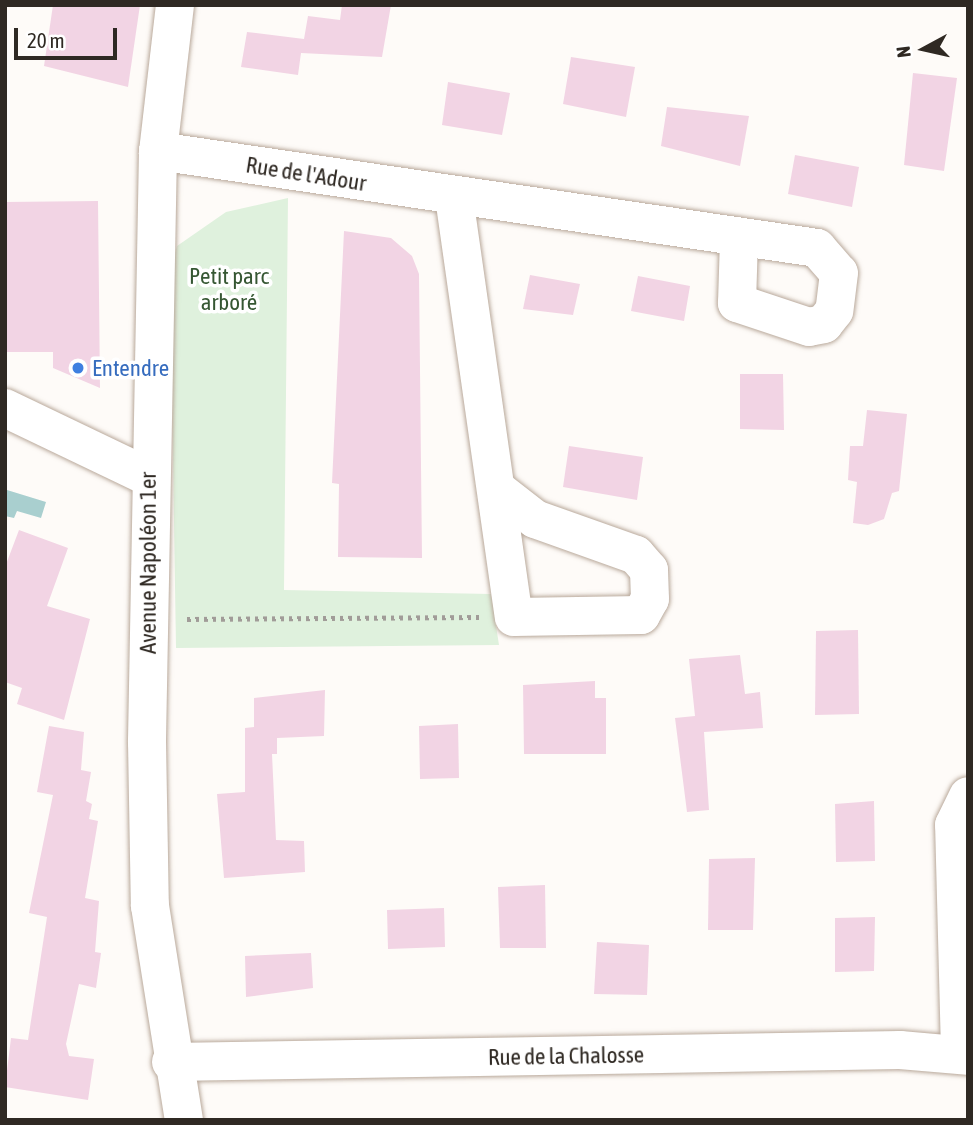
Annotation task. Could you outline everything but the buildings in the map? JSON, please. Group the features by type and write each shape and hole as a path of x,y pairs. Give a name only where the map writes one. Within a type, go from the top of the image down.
{"street":[{"name":"Avenue Napoléon 1er","path":"175,5 158,151 148,476 147,619 150,906 171,1062 184,1120"},
{"name":"Rue de l'Adour","path":"158,151 739,239"},
{"path":"454,197 499,491 514,617 641,615 650,599 649,570 636,555 535,519 499,491"},
{"path":"5,408 148,476"},
{"name":"Rue de la Chalosse","path":"171,1062 964,1054 954,825 968,796"}],"path":[{"path":"147,619 514,617"}],"green space":[{"name":"Petit parc arboré","path":"288,198 284,590 491,594 499,645 176,648 170,268 177,246 226,212"}],"water":[{"path":"7,490 46,502 41,518 17,511 14,518 5,516"}],"place":[{"name":"Entendre","path":"78,368"}]}
